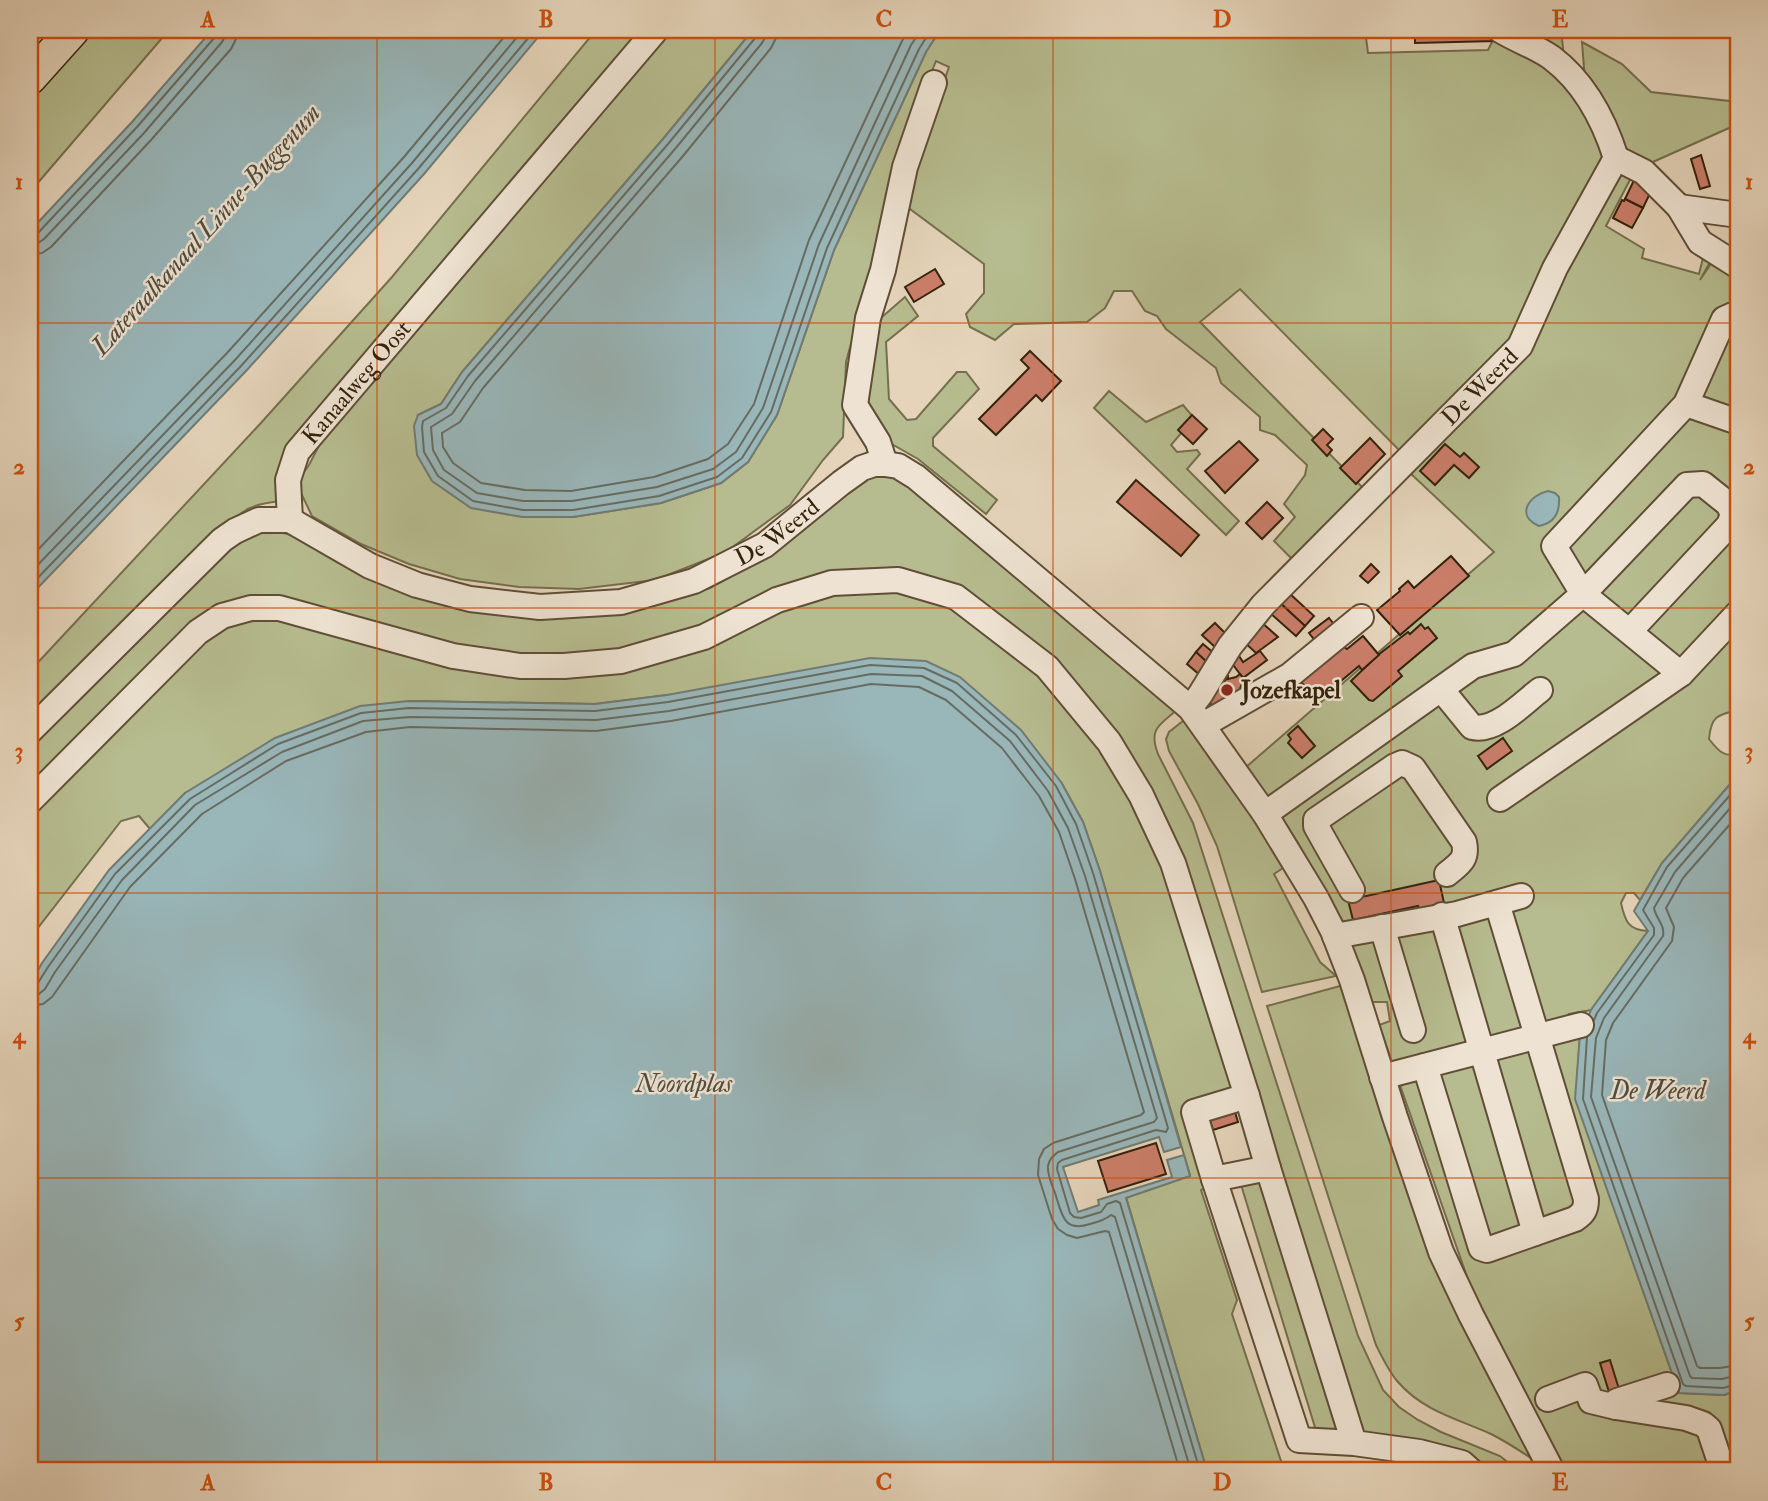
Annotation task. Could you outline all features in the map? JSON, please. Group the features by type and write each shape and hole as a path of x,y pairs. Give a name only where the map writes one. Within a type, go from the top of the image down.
{"main road":[{"path":"30,78 74,30"}],"street":[{"name":"Kanaalweg Oost","path":"290,520 288,480 297,452 656,30"},
{"path":"1500,30 1550,57 1573,75 1607,130 1616,158 1644,172 1679,207 1700,242 1738,266"},
{"path":"934,83 905,167 883,270 868,318 855,405 878,442 885,464 898,466 916,477 1196,716 1265,814 1317,898 1335,936 1352,980 1441,1252 1552,1471"},
{"name":"De Weerd","path":"1196,716 1200,695 1230,646 1264,605 1520,346 1555,268 1616,158"},
{"path":"1679,207 1738,215"},
{"path":"1681,674 1583,594 1554,546 1686,404 1724,319 1738,316"},
{"path":"1686,404 1738,422"},
{"name":"De Weerd","path":"290,520 370,566 416,585 470,599 540,607 621,602 694,581 765,545 862,468 885,464"},
{"path":"1265,814 1473,666 1514,654 1583,594 1687,485 1703,484 1728,504 1733,514 1729,525 1630,631"},
{"path":"30,732 222,540 259,520 290,520"},
{"path":"30,801 198,632 222,617 251,608 279,608 453,656 520,666 564,666 621,661 704,637 777,600 832,583 898,580 956,597 1047,667 1109,742 1141,795 1173,863 1354,1443"},
{"path":"1500,799 1681,674 1738,613"},
{"path":"1196,716 1289,676 1361,617"},
{"path":"1441,689 1472,727 1479,729 1491,727 1540,690"},
{"path":"1352,890 1316,826 1317,820 1395,766 1402,764 1413,768 1464,842 1466,852 1463,861 1447,874"},
{"path":"1335,936 1457,914 1521,896"},
{"path":"1425,1066 1480,1248 1487,1250 1581,1215 1586,1208 1586,1199 1497,903"},
{"path":"1442,915 1535,1233"},
{"path":"1382,927 1413,1030"},
{"path":"1382,1077 1581,1025"},
{"path":"1247,1096 1194,1112 1299,1440 1354,1443 1419,1452 1462,1463 1471,1471"},
{"path":"1214,1180 1268,1168"},
{"path":"1548,1399 1585,1385 1591,1401 1686,1418 1703,1424 1709,1429 1723,1471"},
{"path":"1616,1407 1617,1401 1667,1385"}],"green space":[{"path":"88,30 169,30 30,192 30,94"},
{"path":"596,30 651,30 287,454 276,475 281,501 249,508 222,528 30,719 30,671 260,424 392,277"},
{"path":"666,30 753,30 462,372 441,404 418,415 522,517 573,517 661,503 721,483 748,462 777,415 834,250 926,52 940,30 1365,30 1368,53 1488,50 1493,40 1518,48 1571,84 1609,150 1520,328 1401,452 1240,289 1200,322 1365,490 1296,563 1274,541 1295,517 1284,504 1305,475 1307,465 1275,435 1260,430 1260,417 1221,383 1216,368 1166,329 1157,316 1145,311 1132,291 1114,291 1105,308 1087,322 1014,324 995,340 970,327 966,314 984,293 984,264 906,206 926,131 949,67 936,61 915,113 846,362 843,437 790,505 726,552 655,580 579,589 519,587 460,579 409,564 361,544 312,516 300,491 299,479 323,438"},
{"path":"1513,30 1561,30 1564,57"},
{"path":"1582,42 1622,64 1651,92 1738,102 1738,124 1646,165 1621,149 1585,81"},
{"path":"1623,168 1634,172 1606,226 1644,249 1642,258 1699,274 1705,250 1714,255 1700,280 1715,258 1738,273 1738,710 1716,718 1711,725 1709,739 1724,754 1738,754 1738,775 1662,863 1640,900 1634,893 1626,893 1621,903 1628,923 1636,929 1648,931 1591,1010 1569,1014 1580,1034 1576,1099 1679,1393 1724,1395 1738,1390 1738,1471 1562,1471 1472,1291 1379,1025 1390,1021 1387,1002 1371,1002 1350,941 1298,843 1245,768 1494,552 1410,473 1523,350"},
{"path":"905,297 918,316 886,342 889,399 907,420 916,419 957,372 966,372 979,389 933,438 933,446 997,500 986,514 918,459 890,443 871,413 865,386 874,324"},
{"path":"1109,391 1146,422 1183,405 1194,418 1171,445 1177,452 1197,450 1200,454 1187,469 1239,521 1226,535 1094,408"},
{"path":"880,472 902,477 1178,709 1161,723 1155,733 1155,745 1193,823 1358,1336 1383,1390 1399,1407 1441,1432 1500,1456 1519,1471 1483,1471 1361,1436 1180,865 1064,675 903,574 613,655 505,658 242,599 30,791 30,742 231,543 259,528 297,536 337,562 417,597 639,608 710,588 775,552 860,479"},
{"path":"857,587 936,596 1045,677 1134,795 1163,861 1236,1087 1188,1103 1212,1185 1201,1190 1237,1300 1232,1314 1282,1464 1364,1471 1207,1471 1126,1197 1190,1175 1100,871 1083,822 1061,782 667,695 595,704 409,701 185,793 150,829 139,816 121,821 30,938 30,809 215,628 253,613 567,672 792,602"},
{"path":"1183,721 1189,721 1282,858 1283,868 1274,874 1320,962 1336,976 1262,992 1217,846 1169,751 1166,739 1169,732"},
{"path":"1340,986 1537,1462 1497,1437 1418,1400 1395,1378 1376,1345 1267,1006"},
{"path":"1259,1162 1342,1435 1317,1434 1239,1178"}],"water":[{"name":"Lateraalkanaal Linne-Buggenum","path":"212,30 544,30 424,174 246,371 30,596 30,231 132,122"},
{"path":"753,30 940,30 926,52 834,250 777,415 748,462 721,483 661,503 573,517 522,517 471,508 432,481 417,455 414,426 418,415 441,404 462,372"},
{"path":"1548,491 1559,497 1559,507 1553,519 1539,526 1528,517 1527,506 1535,497"},
{"name":"Noordplas","path":"870,658 926,661 960,677 1021,730 1061,782 1083,822 1100,871 1181,1147 1164,1152 1159,1137 1063,1167 1078,1212 1099,1205 1098,1200 1172,1177 1167,1160 1184,1155 1190,1176 1126,1198 1207,1471 30,1471 30,984 109,870 185,793 275,738 360,706 409,701 595,704 667,695"},
{"name":"De Weerd","path":"1738,775 1738,1390 1724,1395 1679,1393 1575,1099 1580,1034 1591,1010 1648,931 1634,911 1662,863"}],"building":[{"path":"1415,30 1494,30 1495,41 1415,43"},
{"path":"1701,155 1710,186 1700,189 1691,159"},
{"path":"1635,178 1653,187 1643,208 1625,199"},
{"path":"1625,199 1643,208 1632,228 1613,218"},
{"path":"935,269 944,284 914,302 905,287"},
{"path":"1030,351 1061,381 1042,401 1036,395 996,435 979,419 1029,368 1021,360"},
{"path":"1192,415 1207,429 1193,444 1178,430"},
{"path":"1323,429 1333,439 1327,445 1332,450 1327,456 1312,440"},
{"path":"1370,438 1385,454 1356,484 1340,468"},
{"path":"1239,441 1258,460 1225,493 1205,471"},
{"path":"1445,444 1460,457 1464,453 1479,467 1469,478 1454,465 1435,485 1420,471"},
{"path":"1136,480 1199,535 1181,556 1117,502"},
{"path":"1267,502 1283,518 1262,539 1246,523"},
{"path":"1451,556 1469,576 1400,635 1377,610 1408,581 1414,588"},
{"path":"1371,564 1379,572 1368,583 1360,576"},
{"path":"1289,593 1314,616 1305,626 1278,601"},
{"path":"1278,601 1305,626 1296,636 1270,613"},
{"path":"1329,618 1337,628 1317,643 1309,633"},
{"path":"1260,621 1278,637 1256,653 1242,640"},
{"path":"1215,623 1227,635 1215,647 1202,635"},
{"path":"1421,624 1425,629 1428,627 1437,638 1398,671 1402,676 1373,701 1369,700 1351,681 1378,655"},
{"path":"1363,636 1379,655 1362,670 1359,666 1317,701 1301,682 1344,647 1347,649"},
{"path":"1203,644 1216,655 1209,664 1196,652"},
{"path":"1260,651 1267,660 1243,678 1231,662 1239,656 1243,662"},
{"path":"1196,652 1209,664 1200,675 1187,664"},
{"name":"Jozefkapel","path":"1240,674 1246,681 1239,691 1214,708 1208,701 1228,677"},
{"path":"1298,726 1315,746 1302,758 1288,743 1291,739 1288,735"},
{"path":"1503,738 1512,751 1487,769 1478,756"},
{"path":"1439,880 1444,903 1353,920 1348,900"},
{"path":"1235,1112 1238,1122 1213,1130 1210,1120"},
{"path":"1156,1143 1166,1174 1108,1192 1098,1161"},
{"path":"1610,1360 1619,1389 1609,1392 1600,1363"}],"place":[{"name":"Jozefkapel","path":"1227,690"}]}
